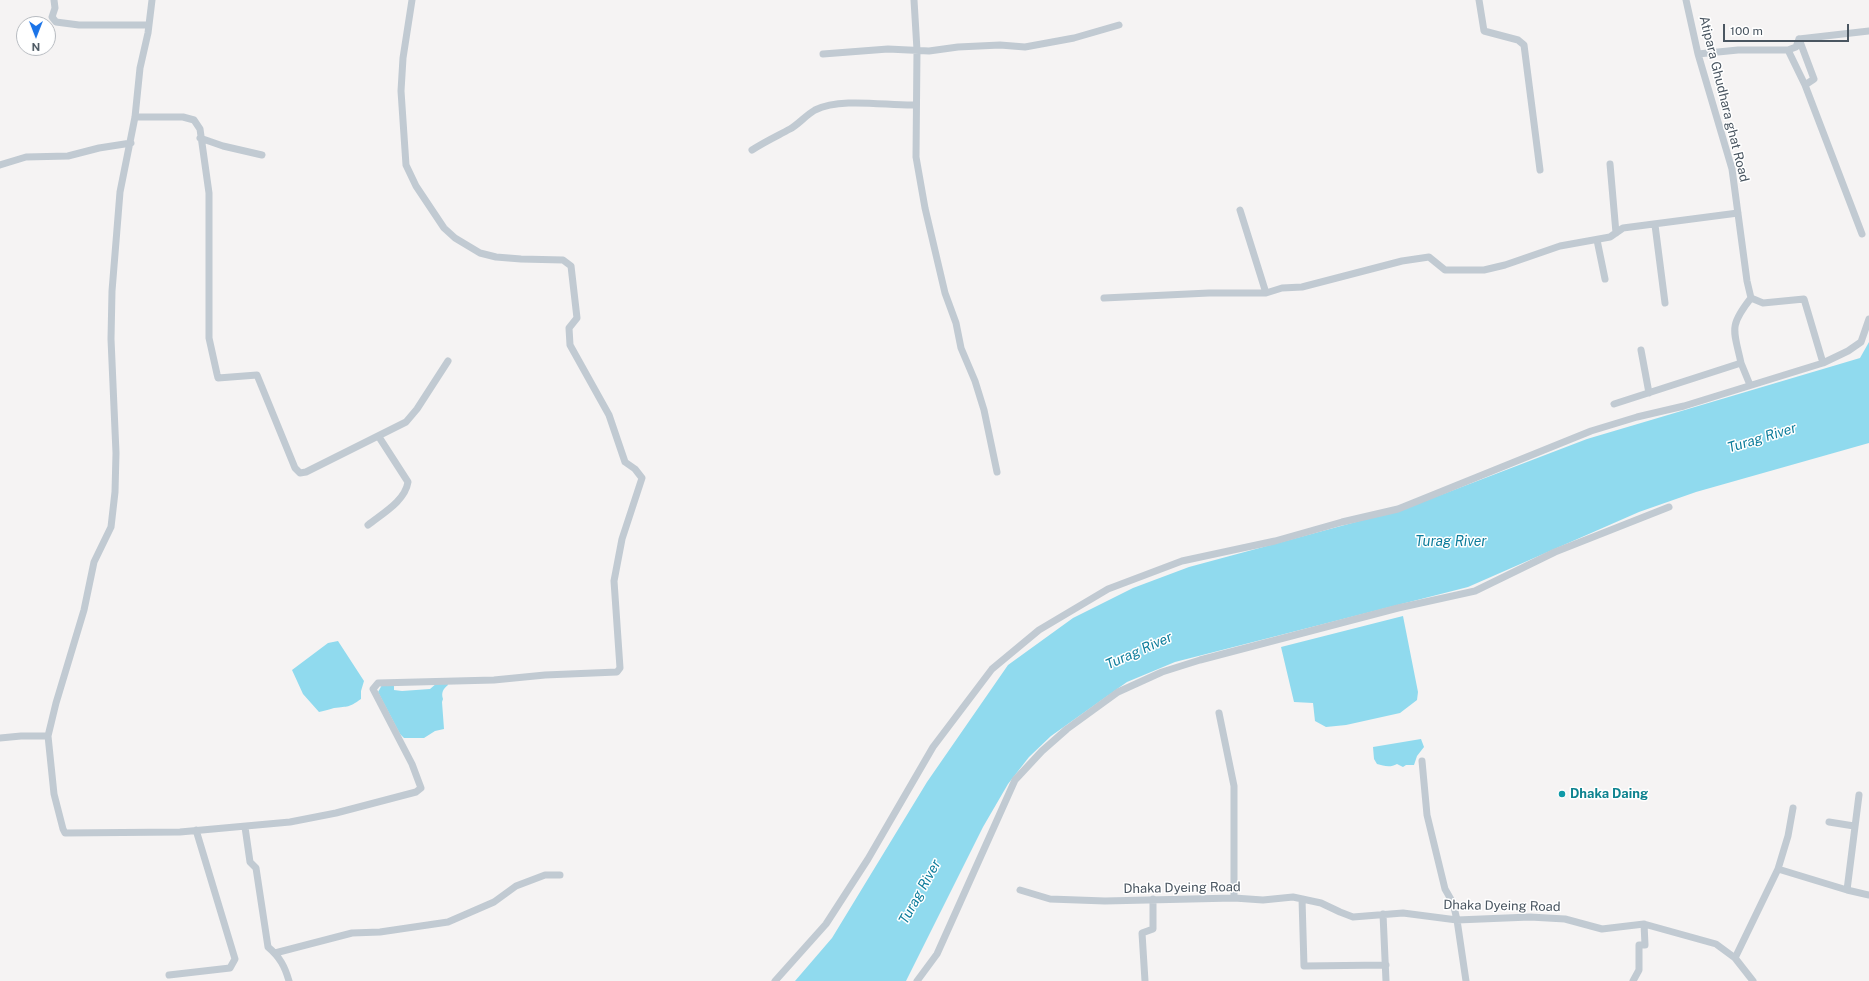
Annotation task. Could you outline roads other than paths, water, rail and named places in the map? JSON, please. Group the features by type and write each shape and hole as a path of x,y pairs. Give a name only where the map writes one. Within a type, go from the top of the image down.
{"street":[{"path":"54,0 55,8 52,17 56,22 79,25 149,25"},
{"path":"152,0 149,25 140,68 136,117 120,192 112,291 111,339 116,453 111,527 94,562 84,610 56,703 48,736 54,794 63,829 66,833 180,832 290,822 336,813 416,792 421,788 412,764 373,689 378,683 494,680 545,675 617,672 620,668 614,581 622,539 642,478 635,469 625,462 608,415 570,345 569,328 577,318 571,266 563,260 521,259 488,255 480,253 455,238 444,228 416,186 406,166 401,91 403,58 412,0"},
{"path":"914,0 917,50 916,157 925,208 945,293 956,323 961,348 975,381 984,410 997,472"},
{"path":"1479,0 1484,31 1518,40 1524,45 1540,170"},
{"name":"Atipara Ghudhara ghat Road","path":"1686,0 1698,54 1732,169 1747,281 1751,298"},
{"path":"823,54 888,49 929,51 958,47 1000,45 1025,47 1074,38 1120,25"},
{"path":"1799,39 1869,31"},
{"path":"1698,54 1738,50 1788,50 1796,47 1799,39"},
{"path":"1799,39 1814,79 1805,86"},
{"path":"1788,50 1805,86 1862,234"},
{"path":"752,150 792,128 815,110 836,105 855,103 895,106 916,105"},
{"path":"136,117 183,117 194,120 200,129 200,138 209,193 209,338 218,378 256,376 295,468 300,473 306,472 379,437 406,422 417,409 448,361"},
{"path":"200,138 223,146 262,155"},
{"path":"0,165 26,157 68,156 99,148 131,143"},
{"path":"1610,164 1616,233"},
{"path":"1240,210 1266,292"},
{"path":"1104,298 1266,292 1282,288 1302,287 1396,263 1429,257 1445,270 1484,270 1505,265 1560,246 1610,237 1623,228 1738,213"},
{"path":"1655,225 1665,303"},
{"path":"1597,240 1605,279"},
{"path":"1750,385 1741,363 1733,328 1739,313 1751,298 1763,303 1804,299 1823,363"},
{"path":"775,981 826,924 868,859 933,747 942,735 992,669 1039,630 1108,589 1182,561 1253,546 1342,522 1398,509 1591,431 1637,417 1684,406 1823,363 1861,342 1869,319"},
{"path":"1641,350 1649,393"},
{"path":"1614,404 1741,363"},
{"path":"368,525 400,500 408,482 379,437"},
{"path":"917,981 937,954 1015,780 1047,746 1067,729 1118,692 1162,672 1200,660 1398,608 1475,591 1554,552 1669,507"},
{"path":"1219,713 1234,786 1234,898"},
{"path":"0,738 48,736"},
{"path":"1422,760 1428,815 1445,889 1452,903 1457,920 1466,981"},
{"path":"1847,890 1859,795"},
{"path":"1735,958 1778,869 1788,836 1793,808"},
{"path":"1829,822 1854,826"},
{"path":"245,827 250,862 256,868 268,947 275,953 284,966 289,981"},
{"path":"169,975 230,968 235,958 196,830"},
{"path":"1778,869 1847,890 1869,894"},
{"path":"275,953 352,933 380,932 448,922 494,902 516,886 545,875 560,875"},
{"name":"Dhaka Dyeing Road","path":"1020,890 1050,899 1105,901 1234,898 1263,900 1293,897 1321,903 1353,916 1403,913 1457,920 1530,917 1565,919 1602,929 1644,924 1716,944 1735,958 1753,981"},
{"path":"1145,981 1142,933 1153,930 1153,899"},
{"path":"1302,899 1304,966 1386,966"},
{"path":"1383,914 1386,981"},
{"path":"1633,981 1639,970 1639,945 1645,945 1644,924"}],"water":[{"name":"Turag River","path":"1869,342 1869,443 1696,492 1639,512 1468,587 1175,662 1127,682 1051,736 1029,757 1008,784 983,827 906,981 795,981 832,938 927,782 1008,665 1073,618 1133,588 1189,567 1404,509 1587,439 1860,358"},
{"path":"1403,616 1418,692 1417,700 1400,713 1346,725 1326,727 1315,721 1313,703 1294,702 1281,647"},
{"path":"338,641 364,681 361,691 361,699 348,706 319,712 303,694 292,670 328,643"},
{"path":"447,682 448,685 442,693 444,729 435,731 424,738 404,738 400,734 378,692 382,685 394,685 394,690 402,691 430,689 437,683"},
{"path":"1421,739 1424,747 1417,756 1414,765 1406,765 1403,767 1397,764 1385,766 1377,764 1374,759 1373,747"}],"place":[{"name":"Dhaka Daing","path":"1562,794"}]}
